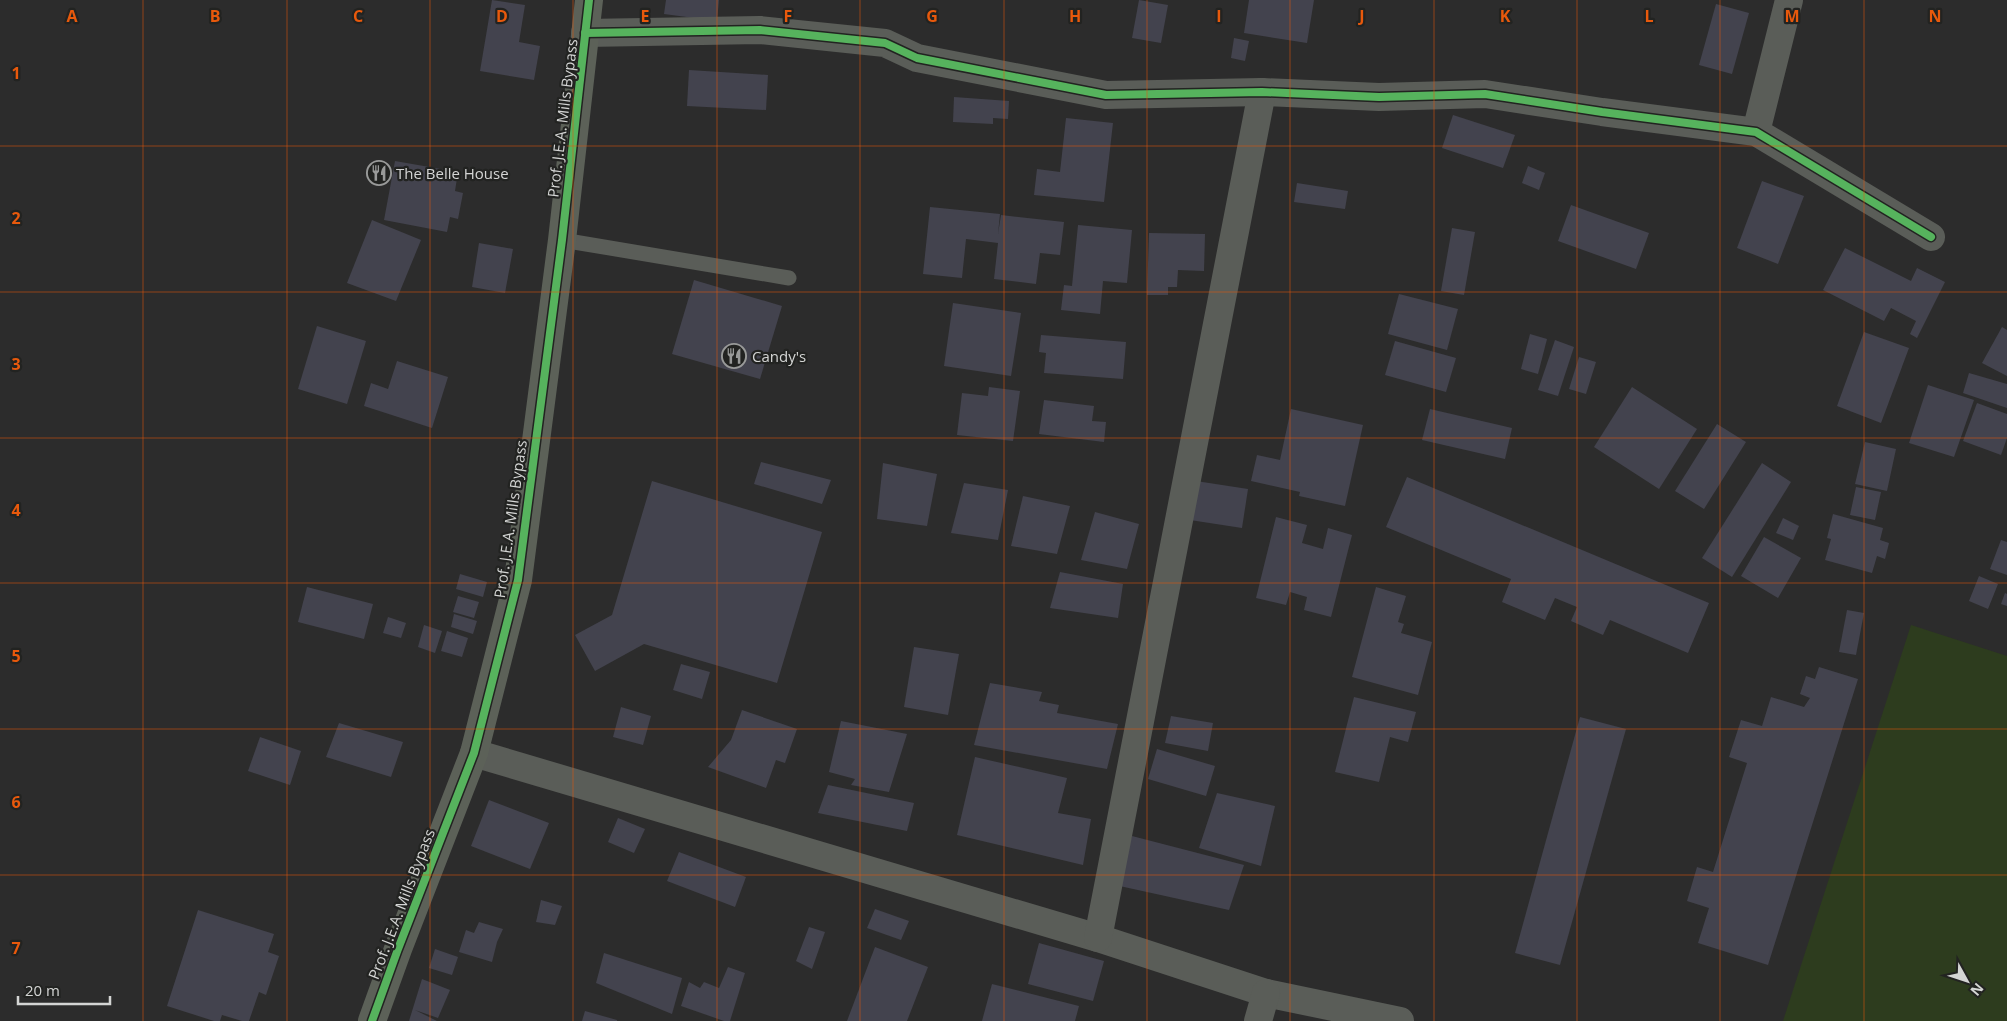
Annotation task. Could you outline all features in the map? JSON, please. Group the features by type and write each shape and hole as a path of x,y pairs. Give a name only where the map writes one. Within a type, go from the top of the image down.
{"street":[{"name":"Prof. J.E.A. Mills Bypass","path":"372,1021 474,753 518,580 562,240 589,0"},
{"path":"1756,132 1789,0"},
{"path":"586,33 760,30 885,43 917,58 1106,95 1262,92 1379,97 1485,94 1602,112 1756,132 1931,237"},
{"path":"1098,938 1262,92"},
{"path":"474,753 1098,938 1266,993 1400,1021"},
{"path":"1258,1021 1266,993"}],"lane":[{"path":"562,240 789,278"}],"green space":[{"path":"1911,625 2007,656 2007,1021 1783,1021"}],"building":[{"path":"492,0 525,5 519,42 540,46 534,80 480,71"},
{"path":"666,0 719,0 717,21 664,14"},
{"path":"1139,0 1168,5 1161,43 1132,38"},
{"path":"1249,0 1314,0 1307,43 1244,33"},
{"path":"1716,4 1749,13 1732,74 1699,65"},
{"path":"1234,38 1249,41 1245,61 1231,58"},
{"path":"689,70 768,75 766,110 687,106"},
{"path":"954,97 1009,101 1008,119 993,118 993,124 953,122"},
{"path":"1453,115 1515,135 1503,168 1442,148"},
{"path":"1066,118 1113,123 1104,202 1034,195 1037,169 1060,172"},
{"path":"395,161 458,172 455,191 463,193 458,219 450,217 447,232 384,220"},
{"path":"1528,166 1545,173 1539,190 1522,183"},
{"path":"1762,181 1804,196 1778,264 1737,248"},
{"path":"1297,183 1348,191 1345,209 1294,202"},
{"path":"1571,205 1649,233 1636,269 1558,241"},
{"path":"930,207 1000,214 998,234 1001,215 1064,222 1060,255 1040,253 1036,284 994,279 998,243 966,239 962,278 923,274"},
{"path":"372,220 421,240 396,301 347,283"},
{"path":"1078,225 1132,230 1127,283 1103,281 1100,314 1061,310 1064,285 1072,286"},
{"path":"1452,228 1475,232 1464,295 1441,291"},
{"path":"1149,233 1205,234 1204,271 1178,270 1177,287 1168,287 1168,295 1147,295"},
{"path":"479,243 513,249 505,293 472,287"},
{"path":"1845,248 1911,281 1917,268 1945,282 1917,338 1910,334 1916,321 1891,308 1884,321 1823,290"},
{"path":"694,280 782,306 760,379 672,354"},
{"path":"1399,294 1458,309 1447,350 1388,334"},
{"path":"953,303 1021,313 1011,376 944,366"},
{"path":"317,326 366,341 347,404 298,389"},
{"path":"2002,327 2007,330 2007,376 1982,363"},
{"path":"1864,332 1909,348 1881,423 1837,406"},
{"path":"1530,334 1547,339 1538,374 1521,369"},
{"path":"1041,335 1126,342 1123,379 1044,373 1046,353 1039,352"},
{"path":"1555,340 1574,347 1558,396 1538,390"},
{"path":"1395,341 1456,358 1446,392 1385,375"},
{"path":"1579,357 1596,362 1586,394 1569,389"},
{"path":"397,361 448,377 432,428 364,406 371,383 388,389"},
{"path":"1969,373 2007,384 2007,408 1963,393"},
{"path":"1928,385 1974,400 1954,457 1909,443"},
{"path":"989,387 1020,391 1013,441 957,435 962,393 988,396"},
{"path":"1632,387 1697,429 1659,489 1594,447"},
{"path":"1044,400 1094,406 1092,421 1106,422 1104,442 1039,434"},
{"path":"1977,403 2007,414 2007,438 2001,455 1963,441"},
{"path":"1291,409 1363,425 1345,506 1299,496 1300,492 1251,481 1257,455 1280,460"},
{"path":"1430,409 1512,428 1505,459 1422,440"},
{"path":"1717,424 1746,442 1704,509 1675,491"},
{"path":"1865,442 1896,449 1887,491 1855,484"},
{"path":"761,462 831,480 822,504 754,484"},
{"path":"883,463 937,474 927,526 877,519"},
{"path":"1762,463 1791,482 1732,577 1702,558"},
{"path":"1407,477 1709,603 1688,653 1610,620 1603,635 1571,621 1577,607 1555,598 1545,620 1502,602 1511,579 1386,527"},
{"path":"652,481 822,532 777,683 644,644 595,671 575,635 612,615"},
{"path":"1196,481 1248,489 1242,528 1190,520"},
{"path":"964,483 1008,490 998,540 951,533"},
{"path":"1856,487 1881,492 1875,520 1850,515"},
{"path":"1023,496 1070,506 1057,554 1011,546"},
{"path":"1095,512 1139,524 1127,569 1081,560"},
{"path":"1833,514 1883,528 1880,540 1889,543 1885,559 1877,556 1872,573 1825,560 1831,539 1827,538"},
{"path":"1276,517 1307,525 1302,543 1323,549 1328,528 1352,535 1331,617 1304,610 1307,597 1290,592 1286,605 1256,598"},
{"path":"1783,518 1799,526 1793,540 1776,533"},
{"path":"1764,537 1801,558 1778,598 1741,576"},
{"path":"2001,540 2007,542 2007,575 1990,569"},
{"path":"1060,572 1123,584 1118,618 1050,608"},
{"path":"460,574 487,582 483,597 456,589"},
{"path":"1979,576 1998,584 1988,609 1969,601"},
{"path":"307,587 373,604 364,639 298,622"},
{"path":"1376,587 1406,596 1398,622 1404,624 1401,633 1432,642 1418,695 1352,677"},
{"path":"2005,593 2007,594 2007,606 2001,604"},
{"path":"458,596 479,602 474,618 453,612"},
{"path":"1847,610 1864,613 1856,655 1839,652"},
{"path":"454,614 477,621 473,634 451,627"},
{"path":"388,617 406,623 401,638 383,633"},
{"path":"424,625 442,631 435,653 418,647"},
{"path":"447,631 468,638 462,657 441,651"},
{"path":"914,647 959,654 948,715 904,707"},
{"path":"681,664 710,672 702,699 673,690"},
{"path":"1819,667 1858,679 1768,965 1698,943 1709,908 1687,901 1697,867 1713,872 1747,763 1729,757 1741,720 1762,726 1771,697 1804,707 1810,698 1800,694 1806,676 1815,679"},
{"path":"990,683 1042,692 1039,701 1059,705 1057,713 1118,724 1107,769 974,745"},
{"path":"1354,697 1416,712 1408,742 1390,737 1379,782 1335,772"},
{"path":"621,707 651,716 643,745 613,737"},
{"path":"742,710 797,729 785,763 776,760 766,788 708,767 731,740"},
{"path":"1171,716 1213,723 1208,751 1165,743"},
{"path":"1580,717 1626,729 1560,965 1515,953"},
{"path":"841,721 907,734 889,792 851,785 855,779 829,772"},
{"path":"339,723 403,742 391,777 326,757"},
{"path":"260,737 301,751 290,785 248,771"},
{"path":"1157,749 1215,766 1206,796 1148,779"},
{"path":"975,757 1067,778 1058,813 1091,819 1083,865 957,835"},
{"path":"828,785 914,803 907,831 818,813"},
{"path":"1217,793 1275,806 1261,866 1199,848"},
{"path":"489,800 549,823 530,869 471,846"},
{"path":"618,818 645,829 634,853 608,842"},
{"path":"1132,836 1244,865 1229,910 1115,885"},
{"path":"679,852 746,877 735,907 667,881"},
{"path":"541,900 562,906 555,925 536,922"},
{"path":"875,909 909,921 901,940 867,928"},
{"path":"198,910 274,934 268,952 279,956 266,995 259,992 249,1021 242,1021 222,1015 220,1021 214,1021 167,1006"},
{"path":"479,922 503,929 497,942 492,962 459,952 466,930 474,933"},
{"path":"809,927 825,932 812,969 796,961"},
{"path":"1039,943 1104,961 1093,1001 1028,984"},
{"path":"875,947 928,967 907,1021 847,1021"},
{"path":"435,949 458,957 452,975 429,968"},
{"path":"604,953 682,978 672,1014 596,983"},
{"path":"728,967 745,973 730,1021 724,1021 681,1006 689,982 700,988 704,982 719,988"},
{"path":"422,979 450,990 438,1018 415,1010 437,1021 409,1021"},
{"path":"992,984 1079,1006 1075,1021 982,1021"},
{"path":"585,1011 617,1020 617,1021 582,1021"}],"cycle path":[{"path":"372,1021 474,753 518,580 562,240 589,0"},
{"path":"585,33 760,30 885,43 917,58 1106,95 1262,92 1379,97 1485,94 1602,112 1756,132 1931,237"}],"place":[{"name":"The Belle House","path":"379,173"},
{"name":"Candy's","path":"734,356"}]}
